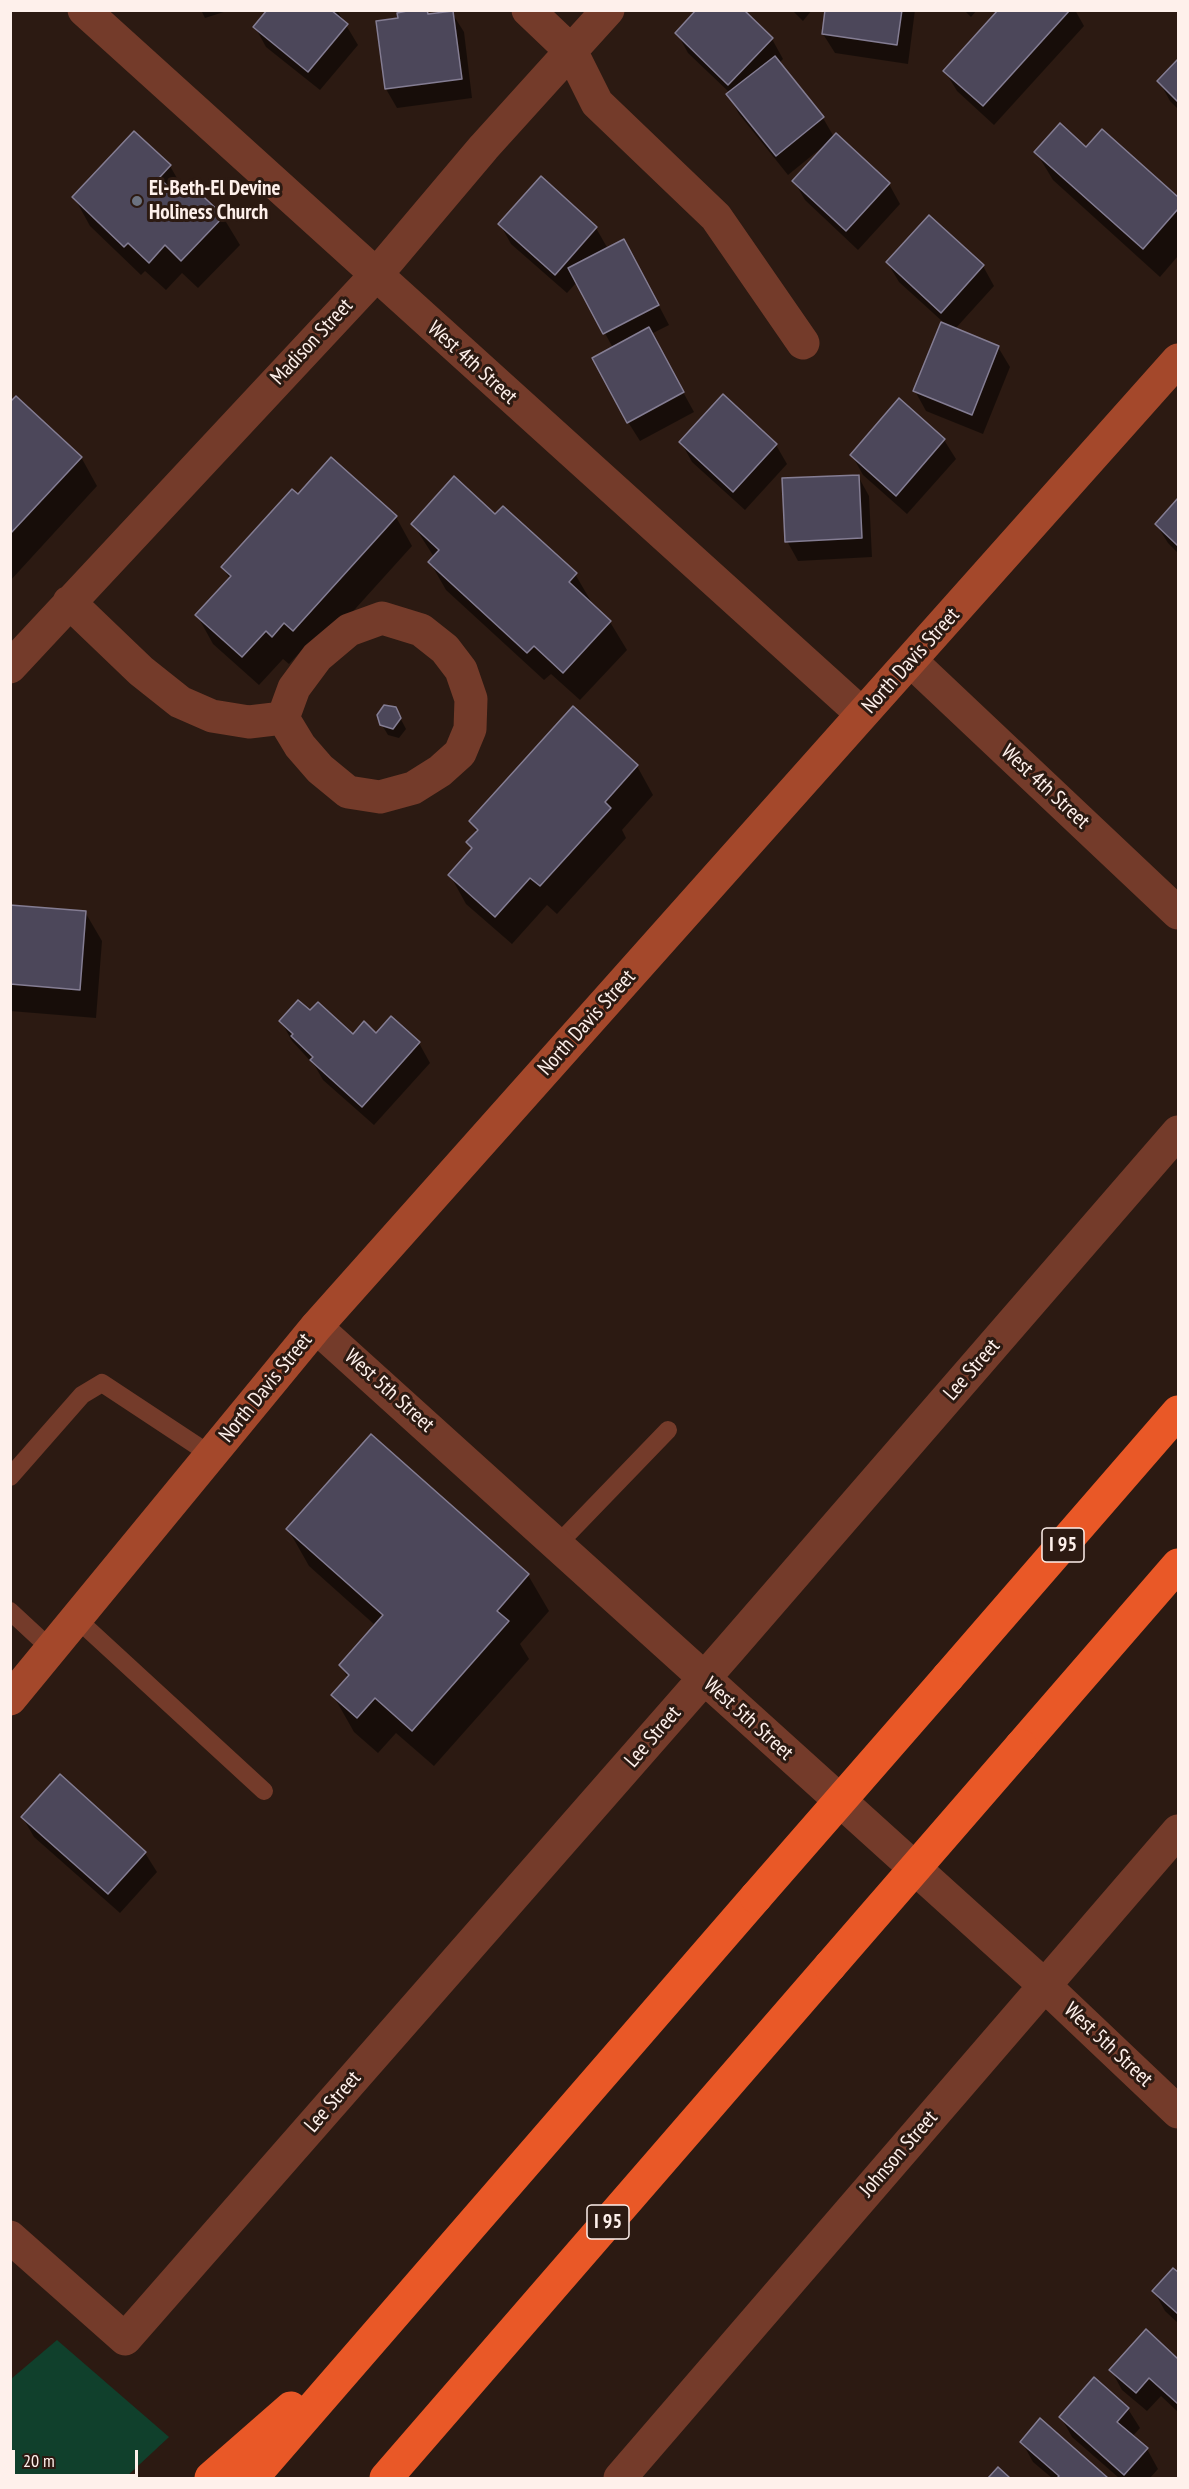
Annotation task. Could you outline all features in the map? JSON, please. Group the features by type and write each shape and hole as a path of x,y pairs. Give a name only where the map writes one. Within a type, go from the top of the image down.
{"highway":[{"name":"I 95","path":"252,2478 1179,1412"},
{"name":"I 95","path":"386,2478 1179,1565"},
{"path":"211,2478 391,2319"}],"street":[{"name":"West 4th Street","path":"84,10 375,276 862,714"},
{"path":"528,10 571,51 597,103 716,217 803,343"},
{"name":"Madison Street","path":"10,667 375,276 476,156 608,10"},
{"name":"North Davis Street","path":"10,1699 316,1327 1179,360"},
{"path":"69,602 141,670 180,702 212,716 249,722 283,718"},
{"path":"382,618 421,630 445,649 461,670 471,699 470,729 460,753 440,771 413,788 380,797 348,792 320,769 300,746 283,718 294,688 317,657 349,630 382,618"},
{"name":"West 4th Street","path":"911,661 1179,913"},
{"name":"Lee Street","path":"10,2237 125,2339 704,1679 1179,1132"},
{"name":"West 5th Street","path":"316,1327 1044,1985 1179,2112"},
{"name":"Johnson Street","path":"620,2478 1179,1831"}],"lane":[{"path":"10,1477 82,1395 102,1383 211,1455"},
{"path":"558,1544 668,1430"},
{"path":"10,1611 52,1650"},
{"path":"77,1619 264,1791"}],"green space":[{"path":"57,2340 169,2437 125,2478 11,2478 11,2379"}],"building":[{"path":"267,10 331,10 348,24 308,72 253,27"},
{"path":"427,10 428,14 453,11 462,79 385,89 376,21 398,18 397,13"},
{"path":"696,10 744,10 773,38 728,85 675,33"},
{"path":"825,10 902,10 897,45 822,34"},
{"path":"998,10 1070,10 983,106 943,71"},
{"path":"775,56 824,117 776,156 726,94"},
{"path":"1178,59 1178,102 1157,81"},
{"path":"1060,123 1086,147 1102,129 1178,197 1178,209 1143,249 1034,152"},
{"path":"134,131 171,165 159,178 174,192 178,187 183,192 190,184 224,216 181,261 165,245 149,263 128,243 124,247 72,197"},
{"path":"836,133 890,183 846,231 792,181"},
{"path":"541,176 597,227 555,275 498,224"},
{"path":"929,215 984,265 941,313 886,262"},
{"path":"624,239 659,305 603,334 568,268"},
{"path":"941,322 999,346 972,415 913,391"},
{"path":"649,327 684,392 627,423 592,358"},
{"path":"723,394 777,444 733,492 679,442"},
{"path":"16,396 82,457 10,534 10,402"},
{"path":"899,398 945,439 896,496 850,455"},
{"path":"331,457 397,516 293,631 284,623 272,637 266,631 242,657 195,615 231,576 221,567 292,489 298,494"},
{"path":"859,475 862,538 785,542 782,478"},
{"path":"454,476 495,514 503,506 577,573 569,582 611,621 563,673 534,646 527,653 428,562 439,550 411,524"},
{"path":"1178,498 1178,546 1155,524"},
{"path":"384,705 396,707 401,718 393,729 380,725 377,715"},
{"path":"573,706 638,765 605,802 611,808 540,886 530,878 495,917 448,875 472,848 466,842 478,830 469,821"},
{"path":"10,905 86,911 80,990 10,984"},
{"path":"298,1000 310,1010 318,1002 353,1034 364,1021 376,1033 391,1016 420,1042 362,1107 310,1060 313,1057 279,1021"},
{"path":"371,1434 529,1574 497,1611 509,1621 412,1731 375,1698 357,1718 331,1695 349,1675 339,1665 383,1615 286,1529"},
{"path":"60,1774 146,1852 108,1894 21,1817"},
{"path":"1173,2268 1178,2272 1178,2314 1152,2291"},
{"path":"1146,2329 1178,2359 1178,2404 1149,2378 1136,2393 1109,2370"},
{"path":"1094,2377 1129,2408 1117,2422 1148,2448 1124,2475 1059,2417"},
{"path":"1040,2418 1108,2478 1057,2478 1059,2476 1020,2442"},
{"path":"998,2467 1010,2478 988,2478"}],"place":[{"name":"El-Beth-El Devine Holiness Church","path":"137,201"}]}
